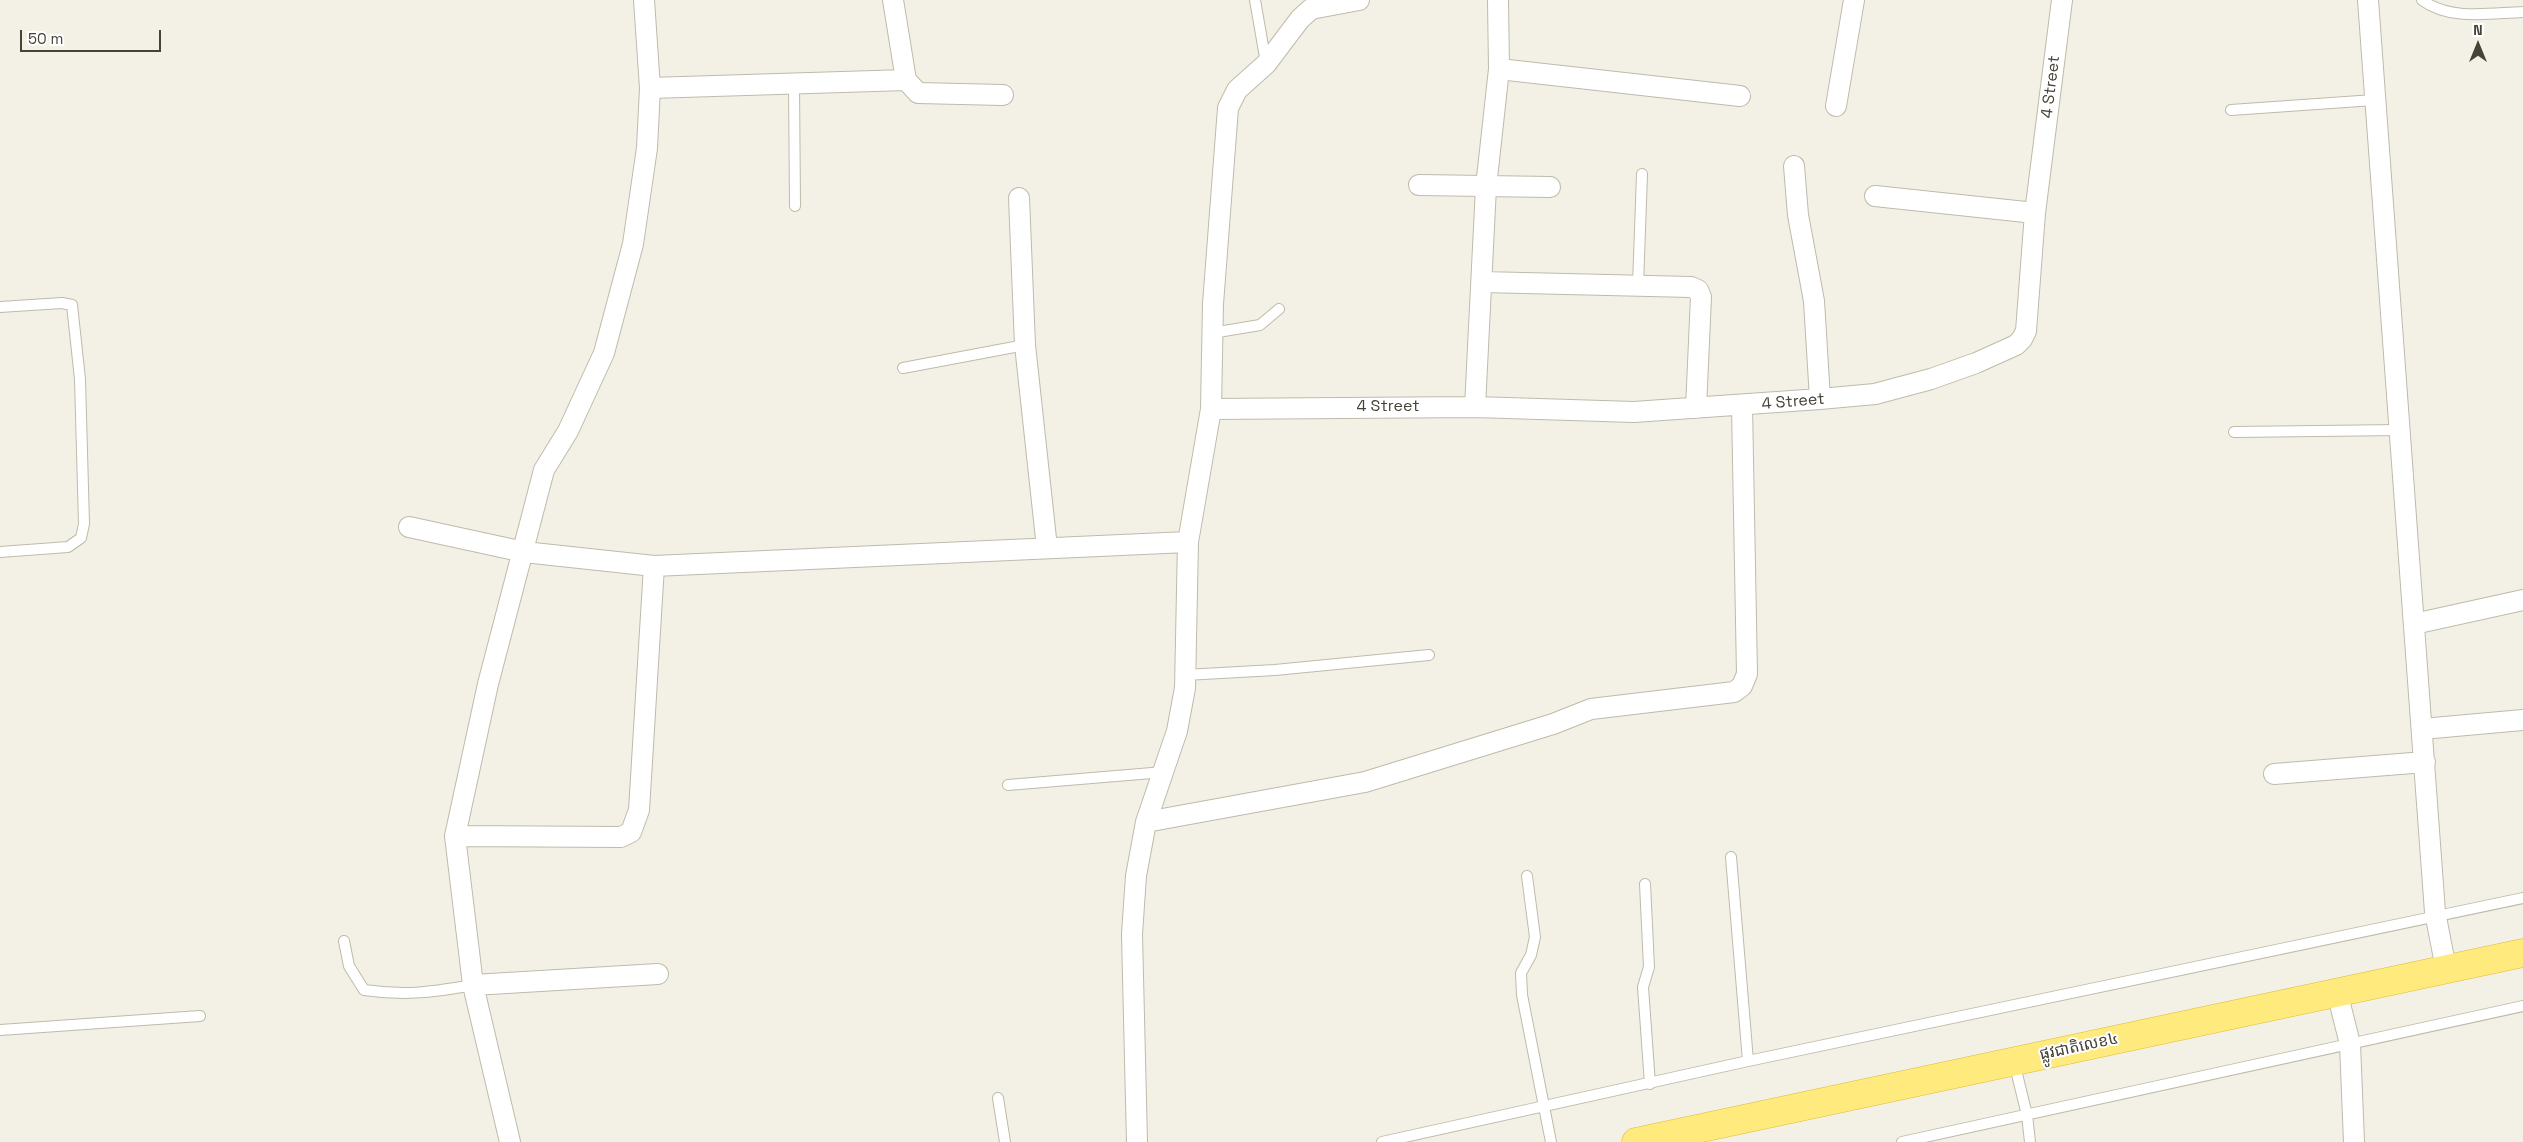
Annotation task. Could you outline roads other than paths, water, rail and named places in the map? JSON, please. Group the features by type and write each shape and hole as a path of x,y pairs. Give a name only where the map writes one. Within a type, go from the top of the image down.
{"highway":[{"name":"ផ្លូវជាតិលេខ៤","path":"1636,1142 2523,953"}],"street":[{"path":"510,1142 473,985 455,836 488,684 544,470 568,430 604,353 633,244 647,148 650,88 644,0"},
{"path":"893,0 906,80 918,93 1003,94"},
{"path":"1137,1142 1134,1084 1132,934 1136,876 1146,822 1176,731 1185,688 1188,542 1211,409 1212,333 1228,108 1237,90 1266,64 1310,5 1359,0"},
{"path":"1475,407 1486,187 1499,68 1498,0"},
{"path":"1836,106 1854,0"},
{"path":"2368,0 2436,917 2446,969"},
{"name":"4 Street","path":"1211,409 1475,407 1616,412 1742,406 1875,394 1976,363 2016,345 2022,339 2026,330 2035,213 2058,1"},
{"path":"1499,68 1740,96"},
{"path":"650,88 906,80"},
{"path":"1794,166 1798,216 1814,301 1820,399"},
{"path":"1419,185 1550,187"},
{"path":"1875,196 2035,213"},
{"path":"1019,198 1025,345 1047,548"},
{"path":"1482,282 1638,285 1691,287 1698,290 1701,297 1696,408"},
{"path":"1146,822 1365,782 1553,724 1591,709 1734,692 1742,686 1746,674 1742,406"},
{"path":"409,527 524,552 654,566 1188,542"},
{"path":"455,836 621,837 632,832 639,810 654,566"},
{"path":"2414,624 2523,600"},
{"path":"2422,729 2523,720"},
{"path":"2274,774 2425,762"},
{"path":"473,985 658,974"},
{"path":"2337,992 2350,1044 2354,1142"}],"lane":[{"path":"1255,0 1266,64"},
{"path":"2422,0 2434,8 2452,13 2523,12"},
{"path":"794,84 795,206"},
{"path":"2231,110 2374,100"},
{"path":"1638,285 1642,174"},
{"path":"0,307 72,305 80,379 84,524 81,538 68,546 0,552"},
{"path":"1212,333 1260,325 1279,309"},
{"path":"903,368 1025,345"},
{"path":"2234,432 2400,430"},
{"path":"1185,675 1276,670 1429,655"},
{"path":"1008,785 1164,772"},
{"path":"1731,857 1748,1061"},
{"path":"1527,876 1535,937 1531,955 1521,973 1522,995 1542,1105 1551,1142"},
{"path":"1645,884 1650,967 1643,987 1650,1084"},
{"path":"1382,1142 1542,1105 1650,1084 1748,1061 2523,898"},
{"path":"344,941 349,966 364,990 394,995 423,993 473,985"},
{"path":"1902,1142 2523,1006"},
{"path":"0,1030 200,1016"},
{"path":"2014,1061 2027,1114 2030,1142"},
{"path":"998,1098 1005,1142"}]}
